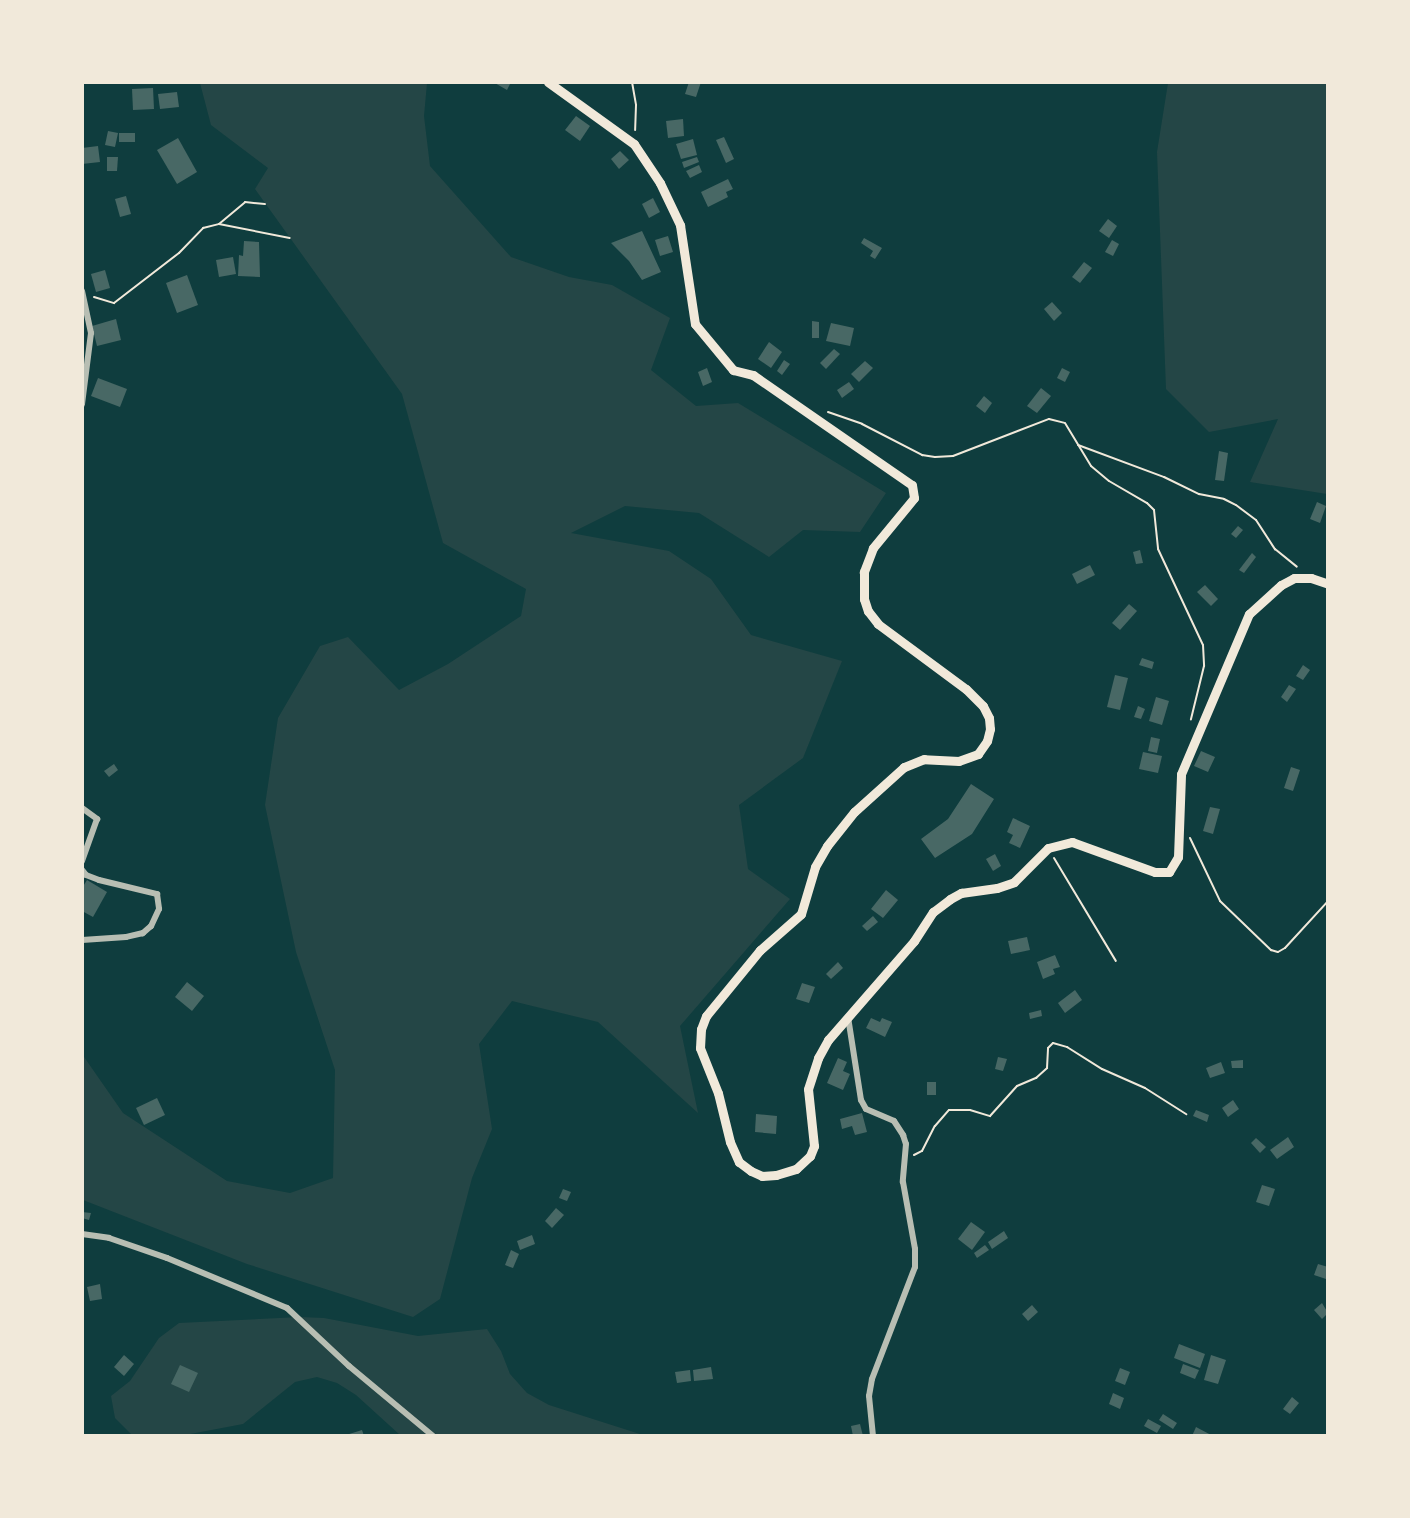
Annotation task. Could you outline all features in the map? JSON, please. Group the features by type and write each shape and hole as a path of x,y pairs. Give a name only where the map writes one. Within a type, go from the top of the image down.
{"main road":[{"path":"548,82 634,144 660,183 680,225 695,324 733,370 753,375 912,485 914,498 873,548 864,572 864,599 868,611 878,624 966,689 983,706 989,718 990,729 987,741 978,754 959,760 924,759 904,767 854,812 827,846 815,867 801,914 760,950 706,1016 701,1029 700,1048 718,1093 730,1142 739,1162 751,1171 762,1176 776,1175 796,1169 810,1156 814,1146 808,1089 818,1058 828,1040 914,941 933,912 961,893 997,888 1014,882 1048,848 1072,842 1163,874 1175,866 1180,838 1181,774 1249,614 1281,585 1294,578 1311,578 1328,584"}],"street":[{"path":"82,404 91,333 83,292"},
{"path":"82,807 97,819 82,861"},
{"path":"82,870 99,880 157,894 159,909 152,926 143,933 126,937 82,940"},
{"path":"848,1016 861,1100 866,1109 894,1121 906,1144 903,1182 915,1249 915,1267 872,1379 869,1396 873,1436"},
{"path":"82,1234 109,1238 167,1258 287,1308 349,1366 434,1436"}],"path":[{"path":"632,82 636,105 634,144"},
{"path":"219,224 245,202 265,204"},
{"path":"83,292 114,303 180,253 203,228 219,224 290,237"},
{"path":"813,416 828,412 841,415 922,455 935,457 953,456 1049,419 1065,423 1091,466 1154,510 1158,549 1203,645 1204,666 1190,722"},
{"path":"1078,445 1164,477 1199,494 1224,499 1236,505 1256,520 1275,549 1311,578"},
{"path":"1180,838 1187,836 1192,841 1220,901 1271,950 1278,952 1285,948 1328,901"},
{"path":"1048,848 1116,961"},
{"path":"903,1160 922,1151 939,1120 949,1110 970,1110 990,1116 1017,1086 1036,1078 1047,1068 1048,1048 1053,1043 1067,1047 1102,1069 1145,1088 1186,1114"}],"shaded area":[{"path":"200,83 427,83 424,116 430,166 511,257 569,277 612,285 670,318 651,370 696,406 738,403 886,493 860,532 803,530 769,557 699,513 625,506 571,533 669,551 711,579 751,635 842,661 803,758 739,805 748,869 790,899 680,1026 698,1113 598,1022 512,1001 479,1044 492,1129 472,1178 440,1299 413,1317 247,1264 83,1200 82,1054 123,1113 227,1181 290,1193 333,1178 335,1070 296,952 265,805 278,718 320,646 348,637 399,690 448,664 521,616 526,589 443,543 402,394 255,189 268,168 211,125"},
{"path":"1168,83 1327,83 1327,494 1250,482 1278,419 1209,432 1166,389 1157,152"},
{"path":"300,1317 324,1318 418,1336 487,1329 501,1351 510,1374 527,1393 549,1405 643,1435 400,1435 356,1395 337,1383 317,1377 295,1382 243,1424 185,1435 132,1435 115,1418 111,1396 130,1381 159,1338 179,1323"}],"building":[{"path":"493,82 511,82 507,90"},
{"path":"689,82 701,82 696,97 685,94"},
{"path":"153,88 154,109 133,110 132,89"},
{"path":"177,92 179,107 160,109 158,94"},
{"path":"576,116 590,126 580,141 565,130"},
{"path":"683,119 684,136 668,138 666,121"},
{"path":"108,131 118,133 115,147 105,145"},
{"path":"119,133 135,133 135,142 119,142"},
{"path":"724,137 734,159 726,163 716,140"},
{"path":"178,138 197,172 177,184 157,150"},
{"path":"693,139 697,155 681,159 676,144"},
{"path":"98,146 100,162 82,164 82,148"},
{"path":"620,151 629,160 619,169 611,159"},
{"path":"107,157 118,157 117,171 107,171"},
{"path":"697,157 699,162 684,168 682,162"},
{"path":"699,165 702,172 690,178 686,171"},
{"path":"728,179 733,189 726,192 728,197 708,207 701,192"},
{"path":"126,196 131,214 120,217 115,199"},
{"path":"653,198 660,212 649,218 642,204"},
{"path":"1108,219 1117,226 1109,238 1099,231"},
{"path":"642,231 661,272 642,280 629,261 611,243"},
{"path":"668,236 673,252 660,256 655,240"},
{"path":"864,238 882,248 875,259 870,256 873,251 861,243"},
{"path":"1112,240 1119,244 1113,256 1105,252"},
{"path":"244,241 259,242 260,277 238,276 239,255 243,256"},
{"path":"233,257 236,274 219,277 216,260"},
{"path":"1084,262 1092,268 1080,283 1072,277"},
{"path":"105,270 110,288 96,292 91,274"},
{"path":"187,275 198,305 177,313 166,283"},
{"path":"1052,302 1062,313 1054,321 1044,309"},
{"path":"116,319 121,340 97,346 92,326"},
{"path":"812,321 819,322 819,338 812,338"},
{"path":"831,323 854,328 850,346 826,341"},
{"path":"769,342 782,352 771,368 758,359"},
{"path":"834,349 840,354 826,369 820,363"},
{"path":"784,360 790,364 782,375 777,371"},
{"path":"865,361 873,368 859,382 851,374"},
{"path":"707,368 712,382 703,386 698,372"},
{"path":"1062,368 1070,372 1065,382 1057,378"},
{"path":"98,378 127,389 120,407 91,396"},
{"path":"849,382 854,389 842,398 837,390"},
{"path":"1041,388 1051,396 1037,413 1027,406"},
{"path":"984,396 992,403 985,413 976,406"},
{"path":"1219,451 1228,453 1224,481 1215,480"},
{"path":"1317,502 1326,506 1320,523 1310,519"},
{"path":"1238,526 1243,530 1236,538 1231,534"},
{"path":"1140,550 1143,563 1136,564 1133,552"},
{"path":"1252,553 1256,557 1244,573 1239,570"},
{"path":"1090,565 1095,575 1077,584 1072,574"},
{"path":"1205,585 1218,599 1211,606 1197,592"},
{"path":"1129,604 1137,611 1120,630 1112,623"},
{"path":"1142,658 1154,662 1152,669 1139,665"},
{"path":"1303,665 1310,670 1303,680 1296,676"},
{"path":"1115,675 1128,678 1120,710 1107,707"},
{"path":"1289,685 1296,689 1287,702 1281,697"},
{"path":"1156,697 1169,701 1162,725 1149,721"},
{"path":"1138,706 1145,709 1141,719 1134,717"},
{"path":"1151,737 1160,739 1157,753 1148,751"},
{"path":"1201,751 1215,757 1208,772 1194,766"},
{"path":"1143,752 1162,756 1158,773 1139,769"},
{"path":"114,764 118,770 109,777 104,771"},
{"path":"1291,767 1300,770 1293,791 1284,788"},
{"path":"971,784 994,799 972,834 935,858 921,839 948,819"},
{"path":"1210,807 1220,809 1213,834 1203,831"},
{"path":"1013,818 1030,826 1020,848 1009,843 1013,835 1007,832"},
{"path":"995,854 1001,866 993,871 986,859"},
{"path":"87,880 107,892 93,917 82,911 82,888"},
{"path":"886,890 898,900 883,918 871,909"},
{"path":"873,916 878,922 867,931 862,926"},
{"path":"1027,937 1030,950 1011,954 1008,941"},
{"path":"1055,955 1060,967 1053,969 1055,974 1043,979 1037,962"},
{"path":"838,962 843,968 831,979 826,974"},
{"path":"187,982 204,996 192,1011 175,997"},
{"path":"802,983 815,987 809,1003 796,999"},
{"path":"1075,990 1082,1000 1065,1013 1058,1003"},
{"path":"1041,1010 1042,1016 1030,1019 1029,1013"},
{"path":"871,1018 880,1022 882,1018 892,1022 885,1037 866,1028"},
{"path":"998,1057 1007,1059 1003,1071 995,1069"},
{"path":"838,1058 847,1062 843,1071 850,1074 843,1090 827,1083"},
{"path":"1243,1060 1243,1068 1232,1068 1231,1061"},
{"path":"1221,1062 1225,1073 1210,1078 1206,1068"},
{"path":"927,1082 936,1082 936,1095 927,1095"},
{"path":"157,1098 165,1115 144,1125 136,1108"},
{"path":"1233,1100 1239,1109 1228,1117 1222,1108"},
{"path":"1196,1110 1209,1115 1207,1122 1193,1116"},
{"path":"862,1113 867,1132 855,1135 852,1126 842,1129 840,1119"},
{"path":"756,1114 777,1116 776,1134 755,1132"},
{"path":"1288,1137 1294,1147 1277,1159 1270,1150"},
{"path":"1256,1138 1266,1147 1260,1153 1251,1143"},
{"path":"1262,1185 1275,1189 1269,1206 1256,1202"},
{"path":"563,1189 571,1192 567,1201 559,1198"},
{"path":"556,1208 564,1215 552,1228 545,1221"},
{"path":"82,1212 91,1213 89,1220 82,1218"},
{"path":"971,1222 985,1232 972,1250 958,1239"},
{"path":"1004,1231 1008,1238 992,1249 988,1242"},
{"path":"532,1235 535,1244 520,1250 517,1241"},
{"path":"985,1245 989,1250 977,1258 974,1253"},
{"path":"511,1250 519,1254 513,1268 505,1265"},
{"path":"1318,1264 1328,1267 1326,1279 1314,1275"},
{"path":"100,1284 102,1299 90,1301 87,1287"},
{"path":"1322,1303 1328,1313 1322,1319 1314,1310"},
{"path":"1032,1305 1038,1312 1028,1321 1022,1314"},
{"path":"1179,1344 1205,1354 1200,1368 1174,1358"},
{"path":"124,1355 134,1364 124,1376 114,1367"},
{"path":"1211,1355 1226,1360 1218,1384 1204,1380"},
{"path":"1183,1364 1199,1370 1195,1379 1180,1373"},
{"path":"180,1365 198,1373 189,1392 171,1384"},
{"path":"711,1367 713,1379 694,1381 693,1370"},
{"path":"1120,1368 1130,1372 1125,1385 1115,1381"},
{"path":"690,1370 691,1381 677,1383 675,1372"},
{"path":"1113,1393 1124,1398 1120,1409 1109,1404"},
{"path":"1292,1397 1299,1403 1290,1414 1283,1409"},
{"path":"1163,1414 1177,1423 1173,1429 1159,1420"},
{"path":"1148,1419 1161,1426 1157,1433 1144,1426"},
{"path":"860,1424 863,1436 853,1436 851,1426"},
{"path":"1196,1427 1213,1436 1192,1436"},
{"path":"362,1430 364,1436 346,1436 346,1435"}]}
